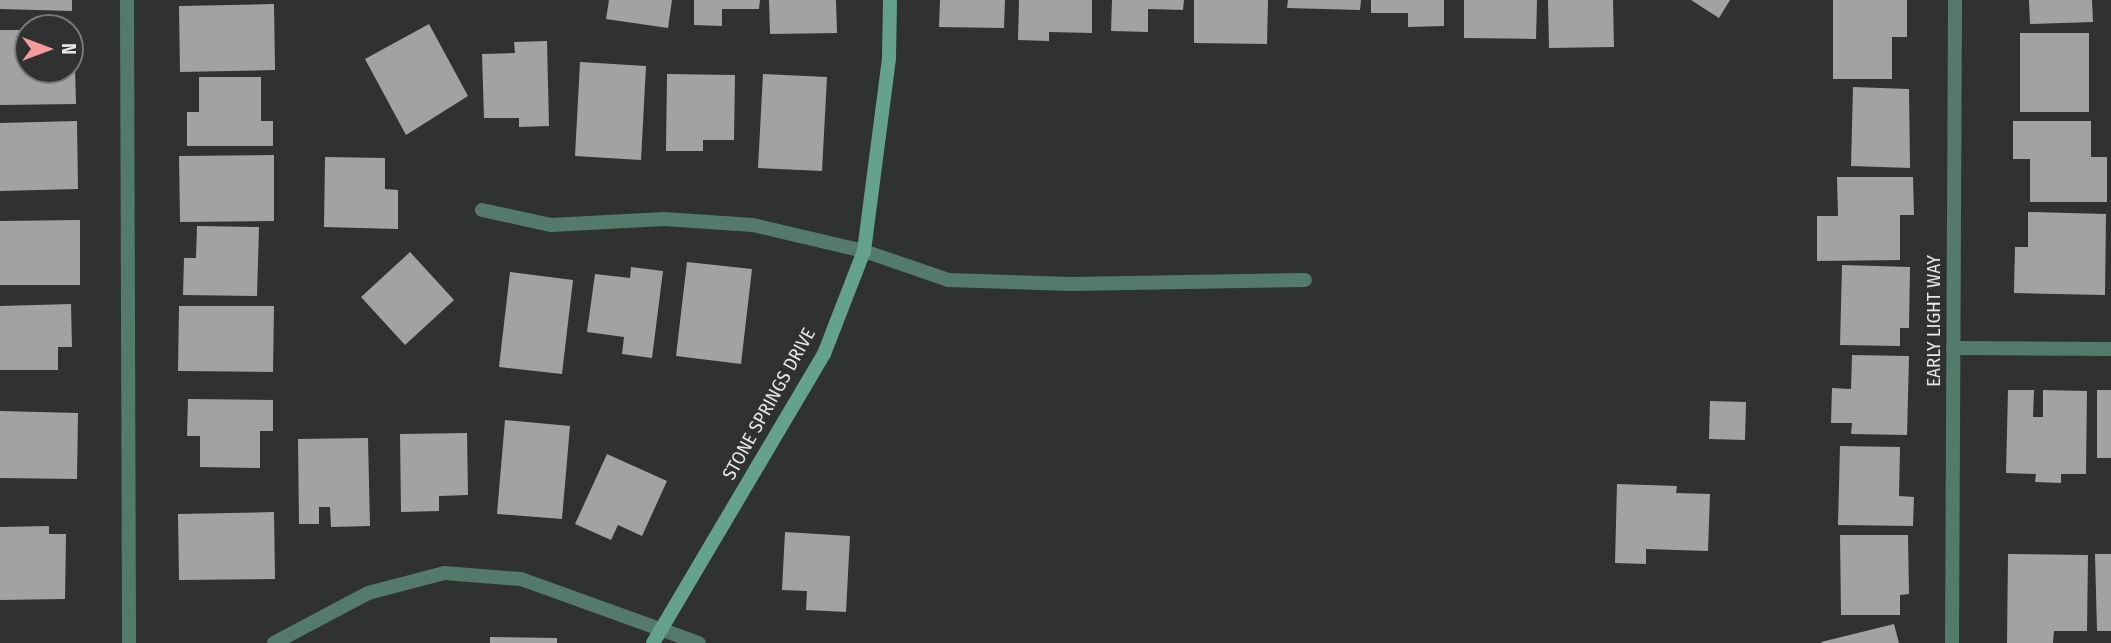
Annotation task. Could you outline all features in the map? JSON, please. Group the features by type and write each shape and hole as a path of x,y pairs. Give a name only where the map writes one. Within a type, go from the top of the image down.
{"street":[{"path":"127,0 129,643"},
{"name":"STONE SPRINGS DRIVE","path":"653,643 824,354 864,251 889,58 890,0"},
{"name":"EARLY LIGHT WAY","path":"1952,643 1955,0"},
{"path":"481,210 551,225 664,219 753,225 864,251 948,280 1305,280"},
{"path":"1953,348 2111,349"},
{"path":"274,643 368,593 444,573 522,579 699,643"}],"building":[{"path":"0,0 72,0 72,11 0,9"},
{"path":"609,0 672,0 668,28 606,19"},
{"path":"694,0 760,0 759,9 722,9 722,26 694,25"},
{"path":"769,0 836,0 837,33 770,34"},
{"path":"940,0 1005,0 1004,28 939,27"},
{"path":"1019,0 1092,0 1092,33 1049,32 1049,41 1018,40"},
{"path":"1112,0 1184,0 1183,10 1148,9 1148,32 1111,31"},
{"path":"1194,0 1268,0 1267,44 1194,43"},
{"path":"1288,0 1361,0 1360,10 1287,8"},
{"path":"1371,0 1444,0 1444,26 1408,27 1408,13 1371,13"},
{"path":"1464,0 1537,0 1536,39 1464,38"},
{"path":"1548,0 1613,0 1614,47 1549,48"},
{"path":"1691,0 1730,0 1719,18"},
{"path":"1833,0 1907,0 1907,37 1892,37 1892,79 1833,79"},
{"path":"2029,0 2092,0 2093,22 2030,24"},
{"path":"274,4 275,70 180,72 179,6"},
{"path":"429,24 468,96 406,135 365,59"},
{"path":"0,30 14,30 14,84 75,84 76,104 0,105"},
{"path":"2020,33 2089,33 2089,112 2020,112"},
{"path":"547,41 549,126 519,127 519,118 484,118 482,54 515,53 514,42"},
{"path":"580,62 646,66 641,160 575,156"},
{"path":"667,74 735,75 734,140 703,140 703,151 666,151"},
{"path":"763,74 827,77 822,171 758,168"},
{"path":"199,77 261,77 261,121 273,121 273,146 187,146 187,112 199,112"},
{"path":"1853,87 1909,89 1910,168 1851,166"},
{"path":"77,121 78,189 0,191 0,123"},
{"path":"2013,121 2091,121 2091,157 2107,157 2107,202 2030,202 2030,159 2013,159"},
{"path":"274,155 274,221 180,222 179,156"},
{"path":"325,157 385,158 385,189 398,190 398,229 324,227"},
{"path":"1837,177 1913,177 1914,215 1900,215 1900,260 1817,261 1817,216 1838,216"},
{"path":"2028,212 2106,214 2105,295 2014,293 2015,247 2028,247"},
{"path":"80,220 80,285 0,285 0,221"},
{"path":"197,226 259,227 257,296 183,295 184,258 196,258"},
{"path":"410,252 454,300 405,345 361,297"},
{"path":"687,262 752,269 741,364 676,356"},
{"path":"1842,265 1910,267 1909,328 1900,328 1900,346 1840,345"},
{"path":"631,267 663,271 652,358 622,354 624,337 587,332 595,274 630,278"},
{"path":"510,272 573,280 562,374 499,367"},
{"path":"71,304 72,347 58,347 58,370 0,370 0,306"},
{"path":"179,306 274,306 273,372 178,371"},
{"path":"1852,355 1909,356 1907,435 1851,434 1852,423 1831,423 1832,388 1851,389"},
{"path":"2008,390 2034,390 2033,417 2043,417 2043,390 2087,391 2086,474 2061,474 2061,483 2035,482 2036,474 2006,473"},
{"path":"2097,390 2111,390 2111,458 2097,458"},
{"path":"188,399 273,400 273,431 260,431 260,468 200,467 200,436 187,436"},
{"path":"1710,401 1746,402 1745,440 1709,439"},
{"path":"0,411 78,413 77,479 0,478"},
{"path":"505,420 570,426 562,519 497,514"},
{"path":"467,433 468,495 439,496 439,511 401,512 400,434"},
{"path":"368,438 370,526 331,527 330,507 319,507 319,524 299,524 298,439"},
{"path":"1840,446 1900,447 1899,496 1914,497 1913,526 1838,525"},
{"path":"607,454 667,481 642,536 618,525 611,540 575,524"},
{"path":"1617,484 1677,486 1676,493 1710,494 1708,551 1646,549 1646,564 1615,563"},
{"path":"274,512 275,579 179,580 178,514"},
{"path":"49,526 49,534 66,534 65,599 0,600 0,527"},
{"path":"785,532 850,536 846,612 806,610 807,591 782,590"},
{"path":"1840,535 1908,535 1909,594 1900,595 1900,615 1841,615"},
{"path":"2008,554 2088,555 2087,631 2054,631 2053,643 2007,643"},
{"path":"2095,554 2111,554 2111,631 2097,631"},
{"path":"1894,624 1899,643 1821,642"},
{"path":"490,637 557,638 557,643 490,643"}]}
